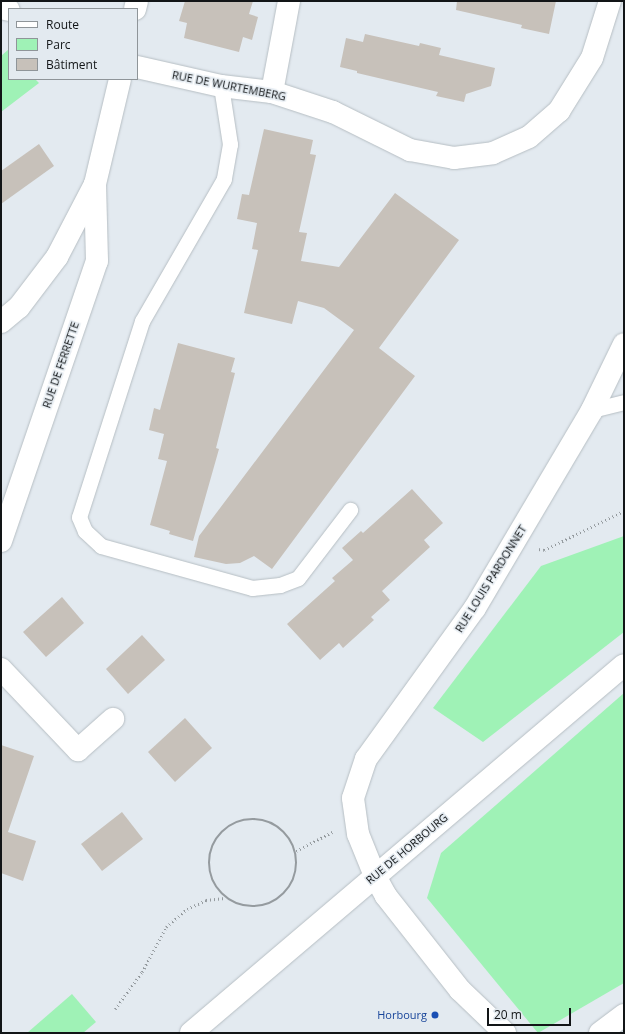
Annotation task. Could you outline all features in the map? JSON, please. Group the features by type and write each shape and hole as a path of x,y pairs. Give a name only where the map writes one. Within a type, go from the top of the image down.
{"street":[{"path":"272,92 289,1"},
{"name":"RUE DE WURTEMBERG","path":"138,67 221,86 272,92 333,112 410,150 454,158 493,153 529,138 559,111 592,58 610,1"},
{"path":"1,322 19,307 57,256 95,184 120,80"},
{"name":"RUE DE FERRETTE","path":"1,542 97,260 95,184"},
{"name":"RUE LOUIS PARDONNET","path":"505,1033 460,990 386,896 375,876 358,834 353,798 366,759 475,608 592,410 624,344"},
{"name":"RUE DE HORBOURG","path":"191,1033 624,665"},
{"path":"1,669 78,750 113,719"},
{"path":"600,1033 624,1015"}],"lane":[{"path":"221,86 230,144 224,179 142,321 79,517 85,531 101,546 252,588 280,585 298,578 350,510"},
{"path":"592,410 624,402"}],"path":[{"path":"514,542 544,550 624,511"},
{"path":"248,819 264,820 278,826 289,837 296,851 298,865 295,878 288,890 278,900 266,906 252,908 238,905 226,898 216,888 211,875 209,860 213,845 221,832 234,823 248,819"},
{"path":"296,851 334,831"},
{"path":"115,1009 142,972 166,928 187,909 206,900 226,898"}],"green space":[{"path":"8,50 8,80 36,80 39,83 1,112 1,56"},
{"path":"624,536 624,632 483,742 433,708 541,566"},
{"path":"624,693 624,983 538,1033 427,898 441,853"},
{"path":"72,994 96,1022 83,1033 27,1033"}],"building":[{"path":"185,1 253,1 249,14 258,17 252,40 243,37 239,52 184,38 187,23 179,21"},
{"path":"457,1 556,1 549,34 521,28 522,25 456,10"},
{"path":"365,34 419,46 420,43 441,48 439,55 495,68 491,86 466,94 464,102 436,96 438,92 357,73 357,71 340,67 346,38 363,42"},
{"path":"264,129 313,140 310,154 316,155 299,232 307,233 301,261 339,267 395,193 459,240 379,348 415,376 272,569 254,556 240,563 226,564 194,557 199,536 354,330 324,308 298,301 292,324 244,313 258,250 252,249 257,223 237,219 242,194 249,195"},
{"path":"39,144 54,166 1,204 1,171"},
{"path":"178,343 235,358 231,372 235,373 216,448 219,449 193,541 169,534 170,531 150,525 167,461 158,459 164,434 149,430 154,408 160,410"},
{"path":"412,489 443,523 424,540 430,547 382,591 390,600 371,617 374,620 343,648 339,643 320,660 287,624 335,581 332,578 353,560 342,548 361,531 363,533"},
{"path":"62,597 84,623 46,657 23,632"},
{"path":"142,635 165,660 128,694 106,669"},
{"path":"185,718 212,748 175,782 148,752"},
{"path":"1,745 34,756 8,832 36,841 23,881 1,873"},
{"path":"122,812 143,839 102,871 81,844"}],"place":[{"name":"Horbourg","path":"435,1015"}]}
